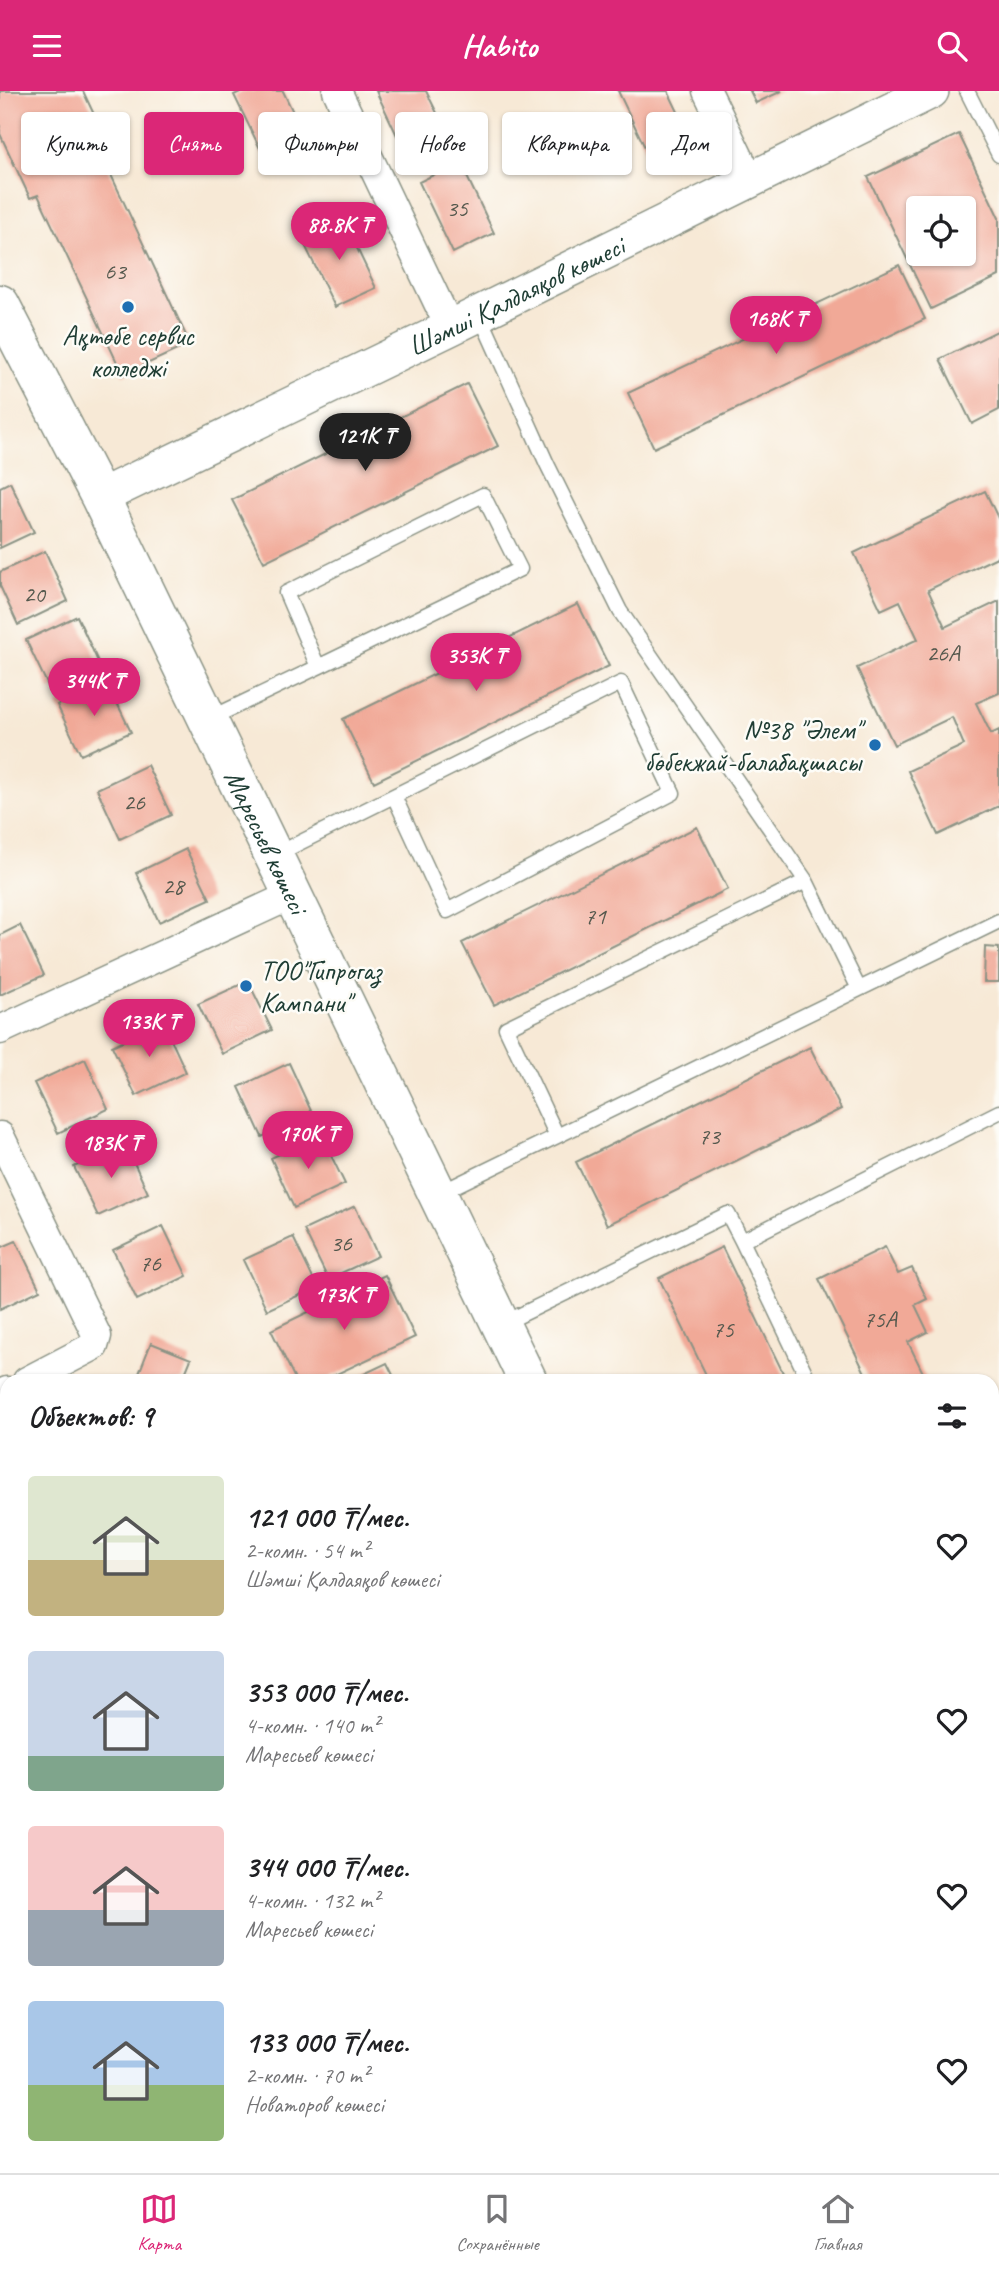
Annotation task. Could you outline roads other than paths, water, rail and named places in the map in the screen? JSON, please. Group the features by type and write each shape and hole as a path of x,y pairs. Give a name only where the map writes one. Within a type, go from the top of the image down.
{"main road":[{"name":"Маресьев көшесі","path":"4,323 100,497 524,1374"}],"street":[{"path":"337,91 465,321"},
{"path":"707,91 750,180"},
{"name":"Шәмші Қалдаяқов көшесі","path":"100,497 931,91"},
{"path":"0,1030 292,895"},
{"path":"0,1136 97,1336 94,1346 40,1374"}],"lane":[{"path":"967,91 999,155"},
{"path":"465,321 547,464 620,611 806,881 859,989"},
{"path":"208,719 318,667 520,569 483,495 286,593 318,667"},
{"path":"274,856 394,796 621,683 674,793 447,911 394,796"},
{"path":"557,1136 506,1028 806,881"},
{"path":"438,1194 999,921"},
{"path":"742,1241 999,1112"},
{"path":"500,1325 728,1214 806,1374"}],"place":[{"name":"Ақтөбе сервис колледжі","path":"128,307"},
{"name":"№38 \"Әлем\" бөбекжай-балабақшасы","path":"875,745"},
{"name":"ТОО\"Гипрогаз Кампани\"","path":"246,986"}]}
